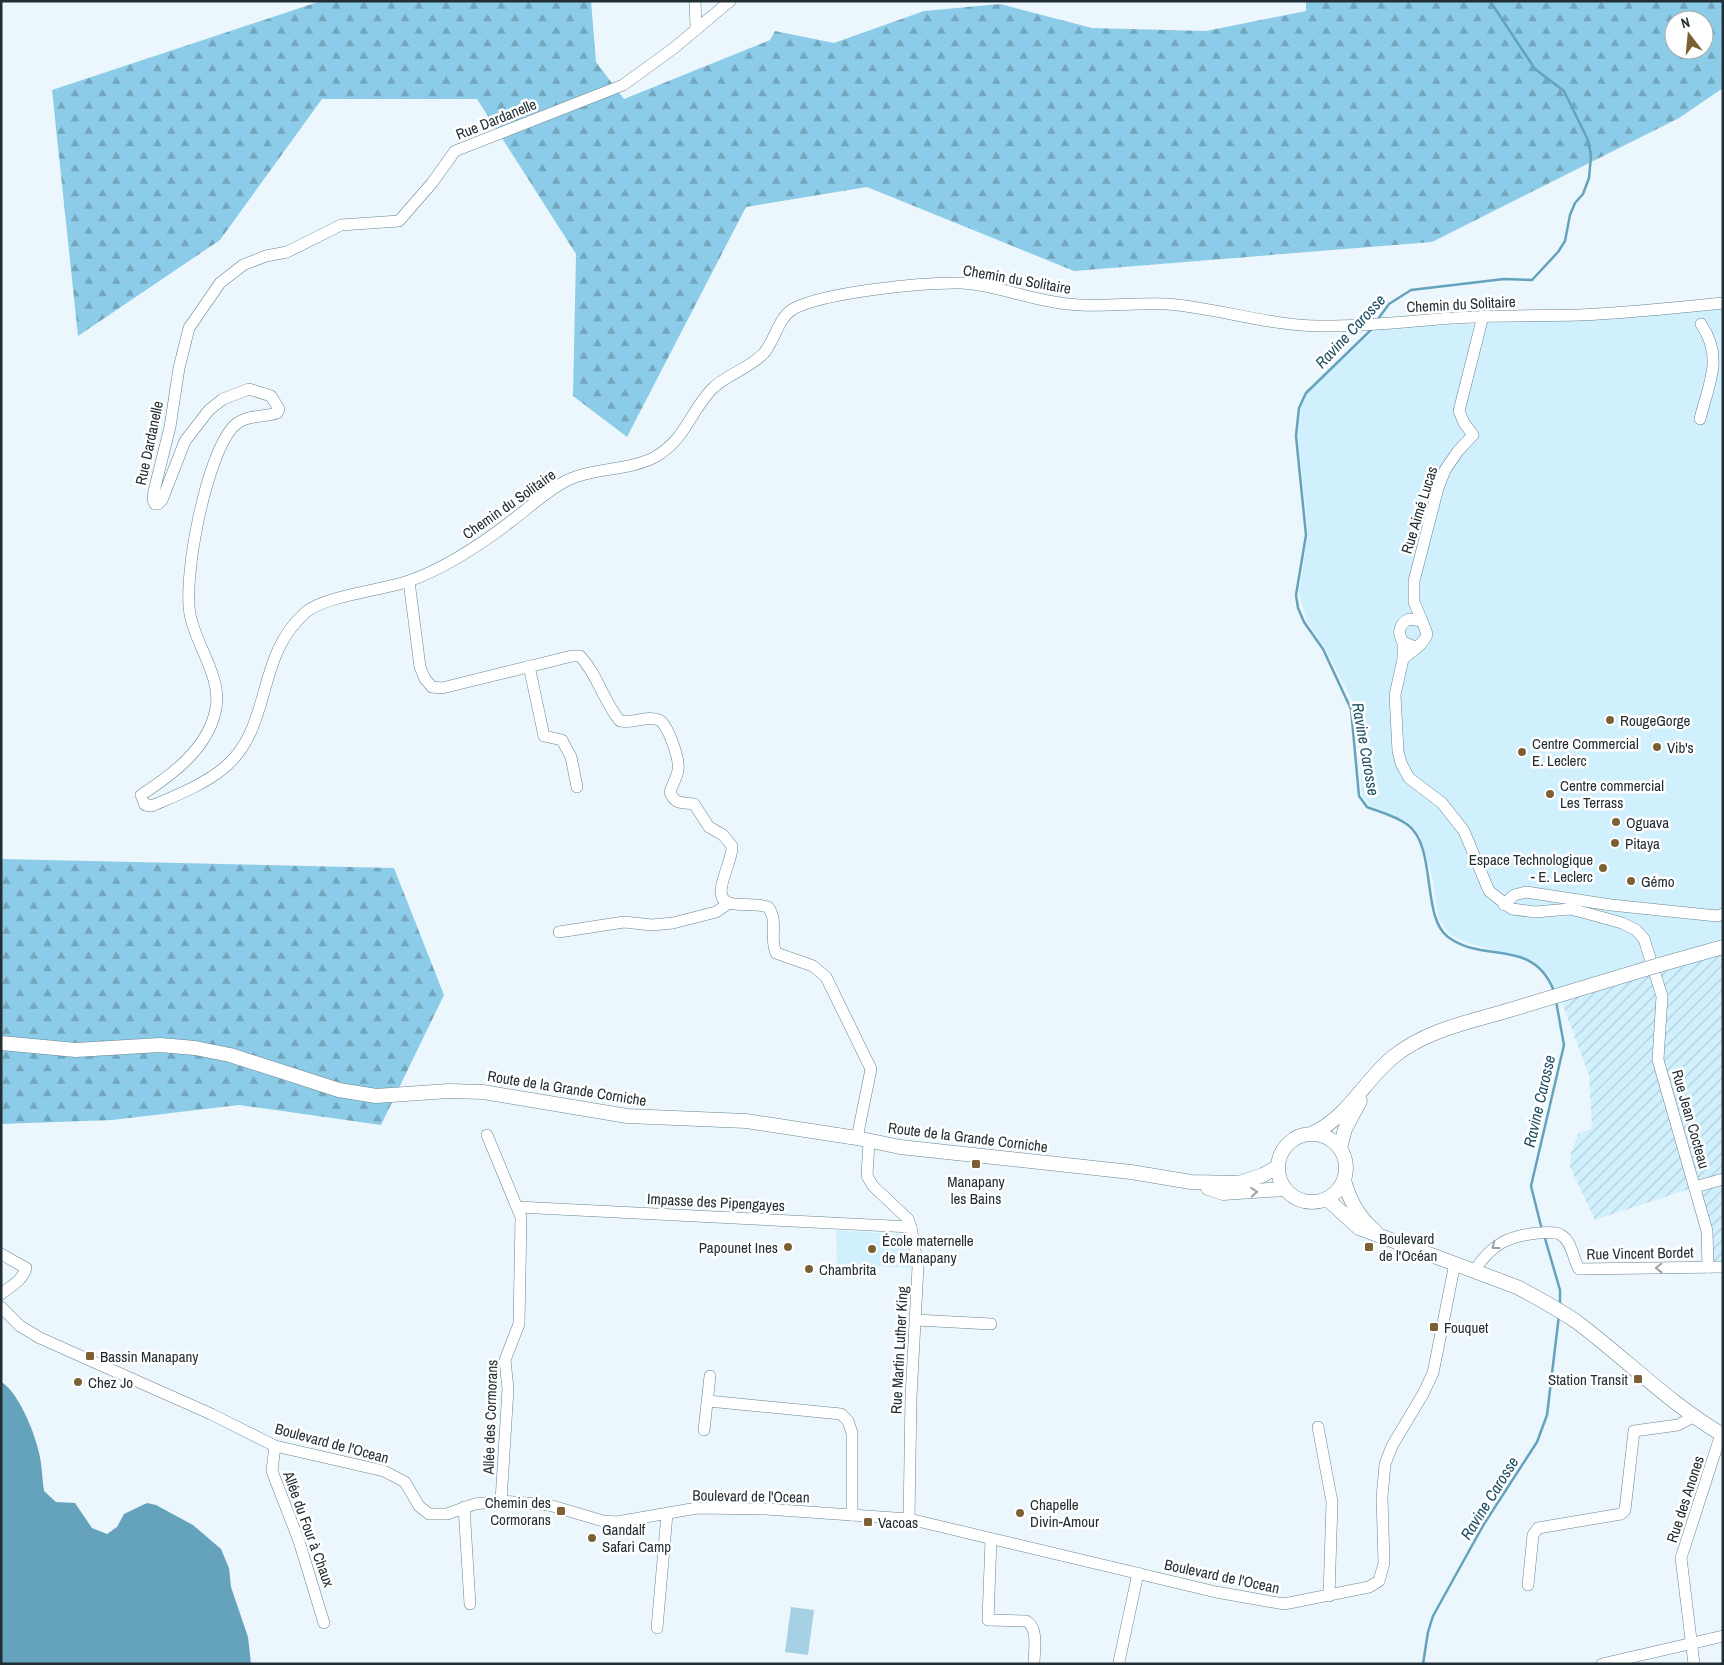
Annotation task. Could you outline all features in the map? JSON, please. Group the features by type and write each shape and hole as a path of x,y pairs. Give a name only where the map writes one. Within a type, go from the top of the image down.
{"main road":[{"path":"1313,1133 1328,1137 1340,1148 1346,1164 1344,1180 1340,1187 1328,1198 1320,1201 1304,1201 1285,1189 1280,1182 1277,1167 1281,1152 1298,1136 1313,1133 1337,1118 1379,1071 1399,1053 1422,1038 1462,1024 1723,947"},
{"name":"Route de la Grande Corniche","path":"1,1043 76,1050 160,1045 195,1048 230,1055 339,1090 376,1096 449,1091 483,1092 627,1116 746,1121 863,1139 900,1147 1131,1172 1191,1182 1240,1183 1263,1175 1277,1167"},
{"path":"1340,1148 1345,1129 1379,1071"},
{"path":"1344,1180 1351,1199 1365,1223 1385,1240"},
{"name":"Route de la Grande Corniche","path":"1191,1182 1223,1193 1285,1189"},
{"path":"1328,1198 1359,1228 1385,1240 1455,1263 1518,1287 1542,1300 1576,1322 1646,1379 1722,1434"}],"street":[{"path":"695,1 696,27"},
{"name":"Rue Dardanelle","path":"409,581 310,608 284,635 274,655 258,713 246,741 235,757 222,770 201,784 152,806 146,805 141,795 193,754 203,740 216,708 214,680 190,615 188,597 192,561 203,500 214,463 232,427 248,417 277,414 279,409 271,396 249,389 223,398 209,410 185,440 162,500 155,504 153,500 154,491 170,427 179,368 189,328 208,298 220,283 243,265 266,256 287,252 341,225 399,221 432,183 455,151 624,85 674,48 696,27 730,1"},
{"name":"Chemin du Solitaire","path":"409,581 462,555 505,526 546,494 572,478 644,462 656,456 682,436 709,392 719,383 744,370 760,358 790,310 817,301 869,290 960,283 1067,304 1170,304 1301,325 1355,326 1374,322 1387,324 1483,316 1582,314 1723,303"},
{"name":"Rue Aimé Lucas","path":"1422,622 1414,602 1414,581 1442,479 1458,451 1473,435 1464,423 1460,411 1483,316"},
{"path":"1700,418 1715,353 1711,340 1701,324"},
{"path":"409,581 420,667 425,679 432,687 442,688 572,656 580,656 589,665 609,705 620,721 627,723 658,720 664,724 678,762 678,771 670,792 673,799 677,803 694,804 709,827 723,836 732,846 731,858 720,890 723,898 730,903 716,912 673,923 652,925 624,922 559,932"},
{"name":"Rue Aimé Lucas","path":"1404,621 1414,602"},
{"path":"1403,659 1426,638 1427,629 1422,622 1413,618 1404,621 1399,629 1403,642 1403,659 1396,695 1398,751 1404,770 1409,778 1442,803 1450,812 1464,831 1484,884 1504,905 1514,895 1526,892 1611,905 1717,916 1723,914"},
{"path":"1403,642 1416,646"},
{"path":"529,666 544,736 562,740 571,757 577,787"},
{"name":"Rue Martin Luther King","path":"730,903 754,903 768,907 774,918 774,948 776,953 813,966 826,977 871,1069 863,1139 867,1176 873,1186 908,1220 911,1227 918,1268 911,1397 909,1519"},
{"name":"Rue Jean Cocteau","path":"1504,905 1517,910 1535,912 1570,909 1622,923 1636,930 1644,939 1662,996 1658,1060 1706,1231 1708,1267"},
{"name":"Allée des Cormorans","path":"487,1135 521,1217 519,1324 505,1360 508,1389 501,1501"},
{"name":"Rue Jean Cocteau","path":"1695,1187 1723,1179"},
{"name":"Impasse des Pipengayes","path":"518,1207 911,1227"},
{"name":"Rue Vincent Bordet","path":"1474,1270 1485,1254 1503,1241 1525,1234 1551,1232 1561,1235 1566,1240 1579,1269 1723,1267"},
{"path":"1,1254 26,1268 25,1274 1,1294"},
{"name":"Boulevard de l'Ocean","path":"1,1307 20,1326 40,1338 211,1414 274,1446 384,1471 398,1476 413,1492 419,1506 429,1514 447,1514 464,1507 501,1501 549,1505 603,1521 616,1522 697,1508 909,1519 1216,1592 1284,1604 1369,1587 1379,1581 1382,1574 1385,1464 1392,1446 1423,1394 1432,1374 1455,1263"},
{"path":"916,1320 991,1324"},
{"path":"704,1430 710,1376"},
{"path":"708,1401 841,1414 848,1421 852,1433 852,1515"},
{"path":"1528,1585 1533,1535 1538,1528 1621,1514 1625,1510 1634,1431 1678,1425 1695,1416"},
{"path":"1318,1427 1331,1493 1329,1596"},
{"name":"Rue des Anones","path":"1694,1664 1681,1558 1722,1434"},
{"name":"Allée du Four à Chaux","path":"274,1446 272,1471 299,1541 324,1622"},
{"path":"464,1507 470,1604"},
{"path":"658,1628 667,1514"},
{"path":"991,1539 988,1620 1026,1621 1030,1623 1034,1629 1034,1664"},
{"path":"1119,1662 1138,1573"},
{"path":"1602,1664 1723,1636"}],"shaded area":[{"path":"1723,307 1723,947 1555,991 1549,975 1533,961 1468,943 1449,934 1438,917 1433,879 1421,839 1416,830 1406,821 1369,805 1362,795 1356,710 1325,648 1307,621 1299,593 1308,533 1298,436 1301,408 1308,392 1377,328 1602,318"},
{"path":"1723,947 1723,1267 1708,1267 1695,1187 1595,1220 1570,1167 1571,1153 1578,1134 1592,1128 1589,1075 1559,995"},
{"name":"École maternelle de Manapany","path":"836,1230 905,1235 911,1268 837,1264"},
{"path":"1,1382 13,1393 29,1422 39,1454 44,1491 56,1502 75,1503 92,1528 107,1534 117,1527 124,1514 147,1503 156,1505 193,1525 221,1549 229,1568 231,1587 248,1637 251,1664 1,1664"},
{"path":"791,1607 814,1610 808,1655 785,1652"}],"green space":[{"path":"321,1 591,1 596,62 624,99 770,40 775,31 834,43 924,11 1000,4 1092,28 1206,31 1306,11 1306,1 1723,1 1723,88 1679,118 1432,242 1074,271 867,187 746,207 627,437 573,396 576,254 477,99 322,99 220,240 78,336 52,90"},
{"path":"1,859 394,868 444,995 381,1125 239,1105 112,1120 1,1124"}],"waterway":[{"name":"Ravine Carosse","path":"1378,319 1389,304 1411,290 1504,279 1532,280 1558,252 1565,241 1570,215 1575,203 1583,194 1589,178 1591,156 1588,140 1564,91 1535,69 1490,1"},
{"name":"Ravine Carosse","path":"1373,328 1306,393 1299,408 1296,436 1306,535 1296,595 1298,608 1304,622 1323,649 1351,709 1359,796 1367,807 1403,822 1417,835 1423,849 1434,914 1440,927 1448,937 1462,945 1521,957 1534,964 1545,974 1554,991"},
{"name":"Ravine Carosse","path":"1542,1230 1531,1186 1564,1045 1556,1001"},
{"name":"Ravine Carosse","path":"1544,1235 1560,1290 1560,1305"},
{"name":"Ravine Carosse","path":"1423,1664 1428,1632 1433,1616 1484,1524 1537,1442 1547,1415 1559,1315"}],"place":[{"name":"RougeGorge","path":"1610,720"},
{"name":"Vib's","path":"1657,747"},
{"name":"Centre Commercial E. Leclerc","path":"1522,752"},
{"name":"Centre commercial Les Terrass","path":"1550,794"},
{"name":"Oguava","path":"1616,822"},
{"name":"Pitaya","path":"1615,843"},
{"name":"Espace Technologique - E. Leclerc","path":"1603,868"},
{"name":"Gémo","path":"1631,881"},
{"name":"Manapany les Bains","path":"976,1164"},
{"name":"Papounet Ines","path":"788,1247"},
{"name":"Boulevard de l'Océan","path":"1369,1247"},
{"name":"École maternelle de Manapany","path":"872,1249"},
{"name":"Chambrita","path":"809,1269"},
{"name":"Fouquet","path":"1434,1327"},
{"name":"Bassin Manapany","path":"90,1356"},
{"name":"Station Transit","path":"1638,1379"},
{"name":"Chez Jo","path":"78,1382"},
{"name":"Chemin des Cormorans","path":"561,1511"},
{"name":"Chapelle Divin-Amour","path":"1020,1513"},
{"name":"Vacoas","path":"868,1522"},
{"name":"Gandalf Safari Camp","path":"592,1538"}]}
